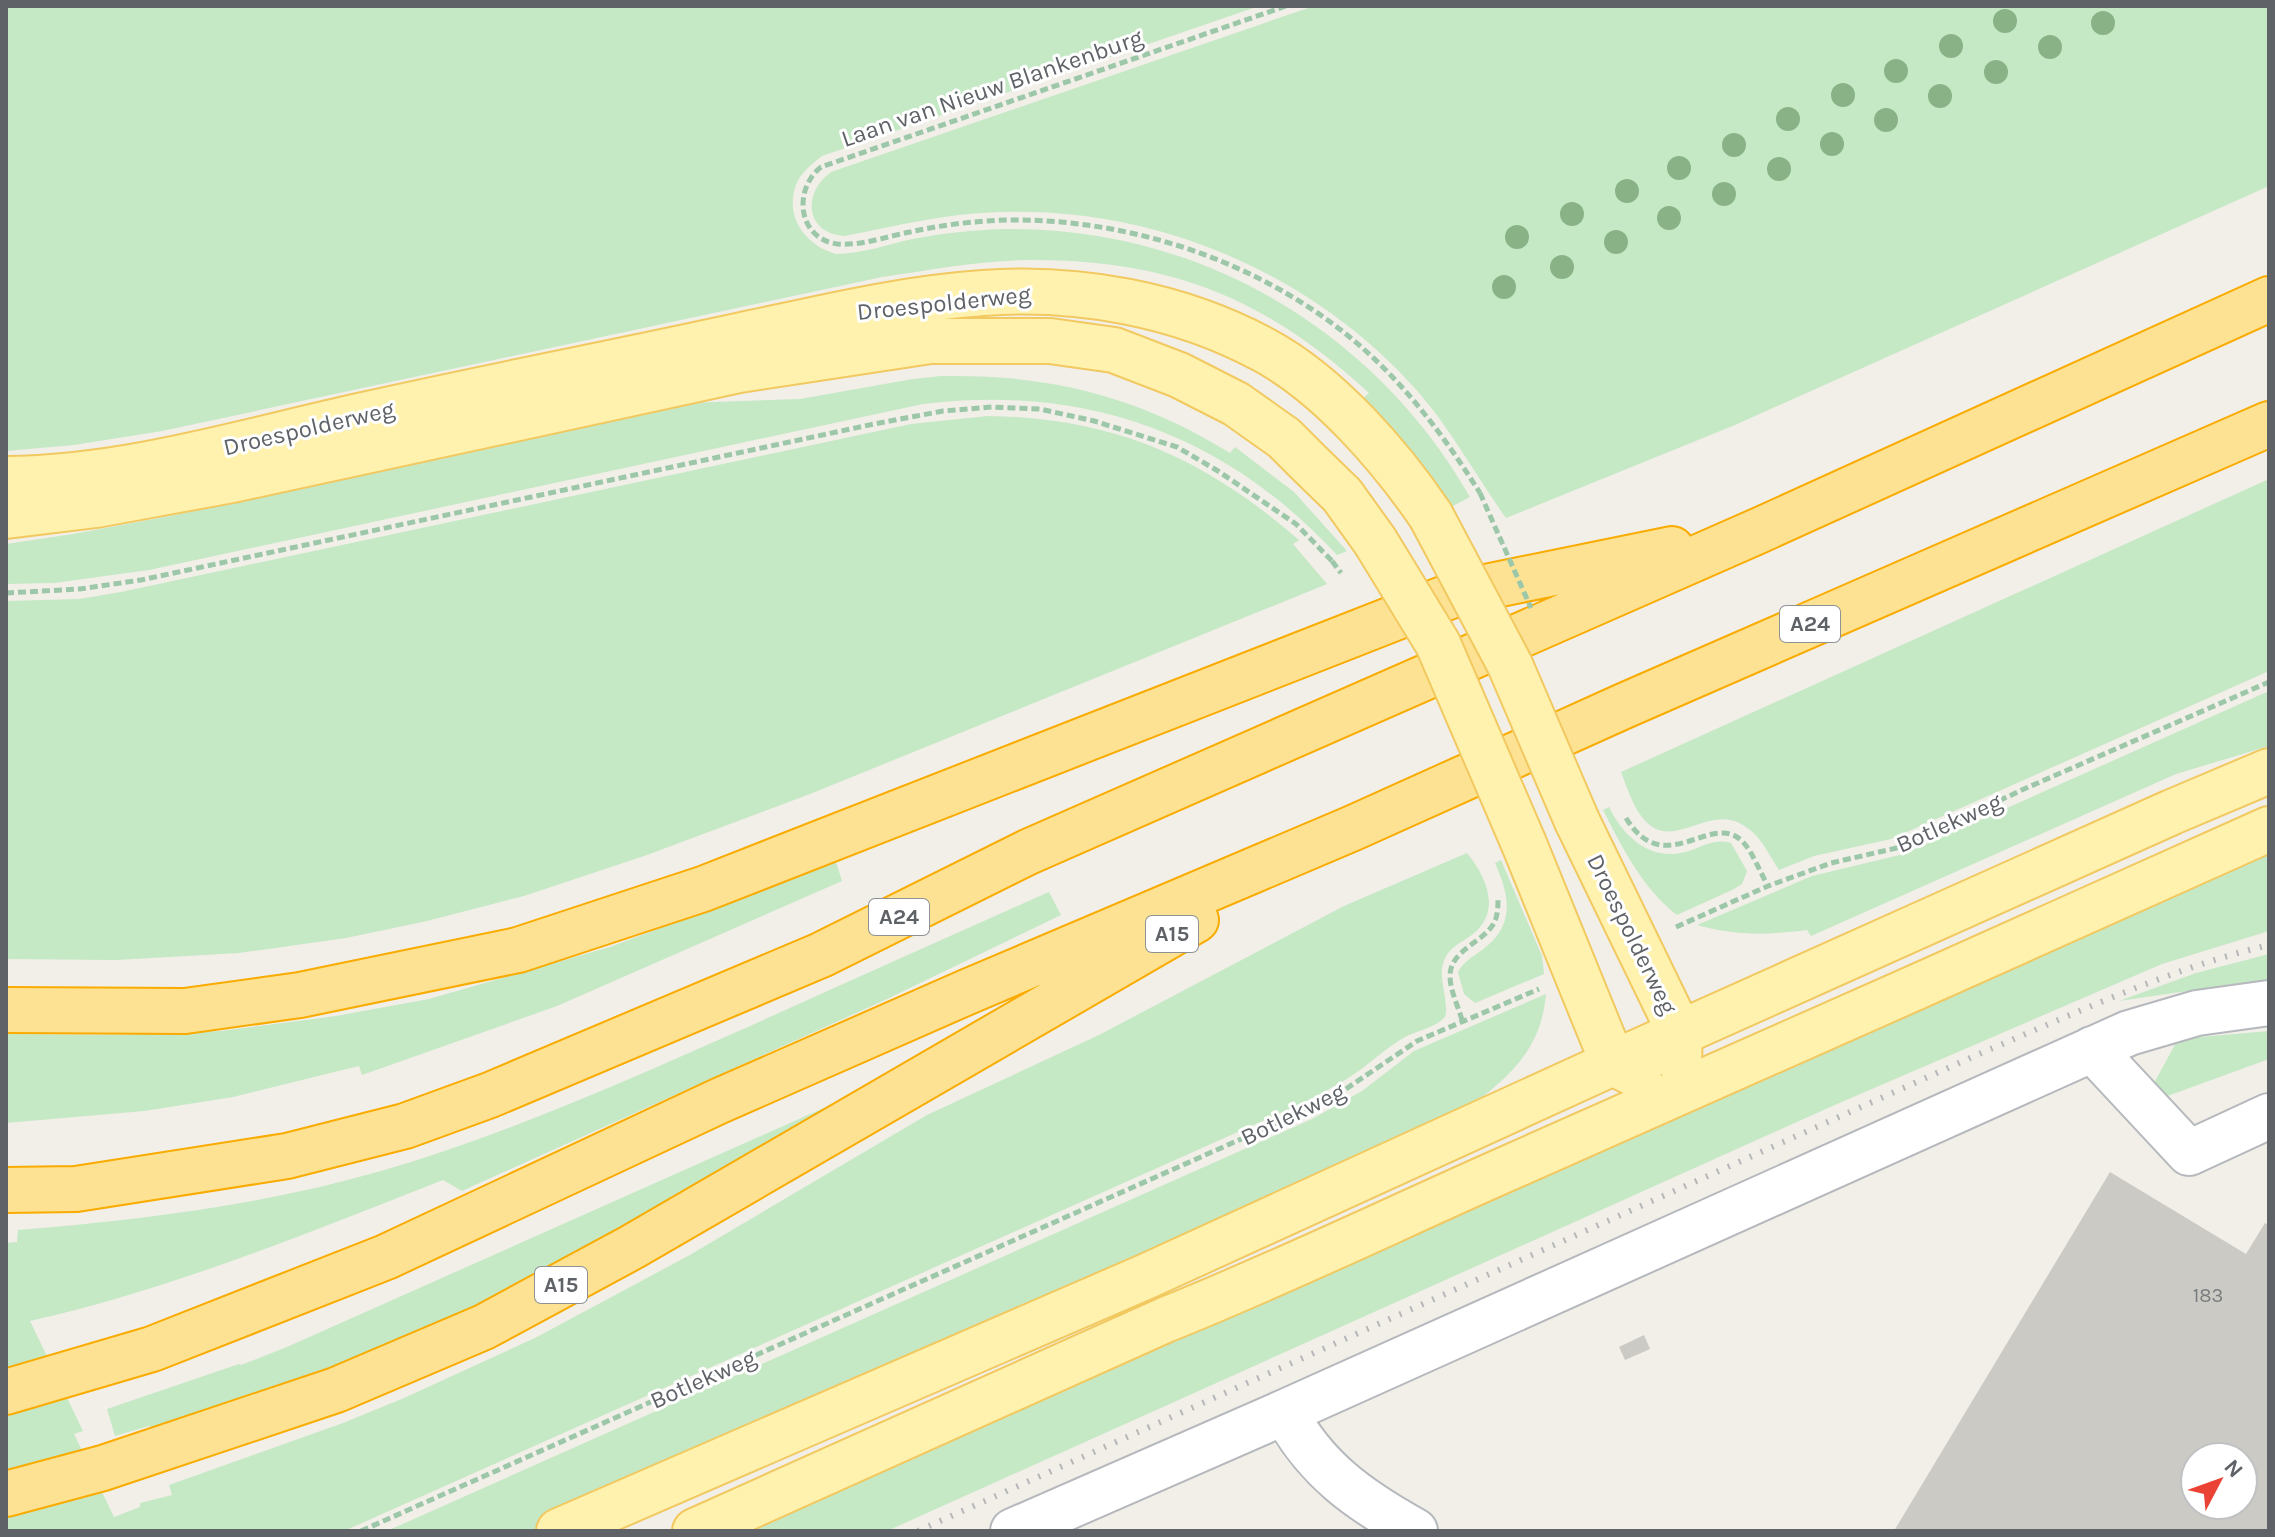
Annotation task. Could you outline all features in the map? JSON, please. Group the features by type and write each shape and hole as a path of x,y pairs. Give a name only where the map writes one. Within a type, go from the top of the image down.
{"highway":[{"name":"A24","path":"6,1190 76,1189 287,1156 405,1126 490,1095 821,955 1028,852 1758,531 2269,299"},
{"name":"A24","path":"6,1392 152,1349 386,1257 719,1101 1353,828 2269,424"},
{"name":"A24","path":"6,1010 185,1011 300,995 518,950 703,889 1461,592 1758,531"},
{"name":"A15","path":"6,1494 103,1468 336,1390 484,1327 646,1239 1353,828"}],"main road":[{"name":"Droespolderweg","path":"6,479 111,470 861,310 981,293 1046,291 1138,303 1197,321 1266,350 1323,391 1401,474 1431,516 1510,665 1577,821 1680,1033 1677,1096"},
{"name":"Droespolderweg","path":"6,516 96,505 232,480 739,370 930,341 1050,341 1114,350 1179,375 1236,404 1284,438 1342,495 1375,541 1438,644 1613,1063"},
{"path":"559,1531 1147,1276 1613,1063 2269,771"},
{"path":"695,1531 1165,1320 1677,1096 2269,829"},
{"path":"1613,1063 1677,1096"}],"street":[{"path":"1013,1531 2092,1049 2165,1020 2226,1007 2269,1003"},
{"path":"2092,1049 2189,1153 2269,1116"},
{"path":"1285,1412 1296,1434 1321,1466 1370,1504 1415,1531"}],"path":[{"name":"Laan van Nieuw Blankenburg","path":"853,243 840,244 821,237 812,231 804,216 802,203 805,186 821,167 1286,6"},
{"path":"6,593 80,589 141,580 874,424 943,411 992,407 1040,409 1094,421 1177,447 1254,493 1296,524 1350,583"},
{"name":"Botlekweg","path":"1637,944 1768,886 1831,863 1901,847 2024,789 2269,682"},
{"name":"Droespolderweg","path":"1623,812 1640,836 1668,846 1682,845 1717,831 1732,834 1744,842 1768,886"},
{"path":"1462,1020 1449,980 1450,969 1461,953 1493,924 1498,893"},
{"name":"Botlekweg","path":"361,1531 1331,1099 1417,1041 1575,974"}],"green space":[{"path":"6,6 1259,6 822,156 804,172 796,185 793,197 795,219 815,244 836,254 865,251 936,235 1004,229 1076,233 1145,246 1212,268 1274,299 1332,338 1384,384 1431,437 1470,497 1449,508 1360,401 1369,393 1331,360 1255,310 1215,291 1174,277 1083,262 1033,260 976,264 882,277 162,431 74,445 6,451"},
{"path":"1314,6 2269,6 2269,186 1735,425 1506,518 1432,409 1379,352 1333,315 1283,283 1230,256 1175,236 1118,221 1059,213 961,215 844,236 821,228 815,220 812,201 815,190 831,172"},
{"path":"941,376 1019,379 1092,392 1161,417 1230,453 1235,447 1294,492 1347,551 1337,555 1294,513 1248,478 1200,449 1149,427 1096,411 1040,402 983,400 923,404 149,570 54,583 6,584 6,544 170,516 688,403 800,399"},
{"path":"988,416 1077,425 1117,434 1192,465 1264,511 1299,540 1293,544 1327,584 810,794 647,855 524,896 346,938 239,953 116,960 6,959 6,601 79,599 121,592 911,424"},
{"path":"2269,479 2269,671 1891,839 1814,856 1779,870 1759,839 1737,822 1723,819 1662,831 1645,821 1633,801 1621,772"},
{"path":"2269,691 2269,746 2176,774 1811,936 1807,930 1752,934 1697,925 1812,876 1904,854"},
{"path":"1609,807 1631,838 1651,851 1676,854 1715,842 1731,843 1747,871 1742,884 1677,915 1654,893 1635,867 1603,810"},
{"path":"2269,849 2269,931 2162,964 1837,1104 887,1531 732,1531"},
{"path":"1467,853 1485,883 1489,904 1482,925 1445,958 1442,970 1446,1008 1444,1018 1399,1041 1354,1074 1307,1101 344,1531 6,1531 6,1243 17,1242 18,1230 201,1210 292,1193 381,1171 473,1141 608,1088 1049,892 1061,915 885,1000 462,1191 443,1180 187,1276 30,1321 83,1431 74,1434 114,1517 140,1507 140,1503 172,1495 169,1485 343,1423 535,1338 688,1256 927,1115 1099,1035 1344,906"},
{"path":"1501,860 1542,956 1544,974 1475,1003 1464,994 1458,972 1496,937 1506,917 1506,896 1495,863"},
{"path":"836,862 842,881 557,1006 362,1075 359,1066 233,1097 144,1111 6,1123 6,1034 124,1035 221,1031 336,1016 429,999 610,947"},
{"path":"2269,954 2269,979 2119,1001 2196,973"},
{"path":"1546,994 1543,1014 1529,1048 1508,1075 1464,1111 539,1531 387,1531 1312,1119 1362,1091 1414,1051"},
{"path":"2269,1031 2269,1059 2162,1098 2153,1085 2178,1039"},
{"path":"882,1082 541,1278 312,1382 162,1430 149,1426 115,1436 107,1409 287,1347"}],"building":[{"path":"2110,1172 2246,1254 2265,1223 2269,1225 2269,1531 1894,1531"},
{"path":"1644,1335 1650,1349 1625,1360 1619,1347"}],"railway":[{"path":"918,1531 1979,1054 2158,979 2269,945"}]}
